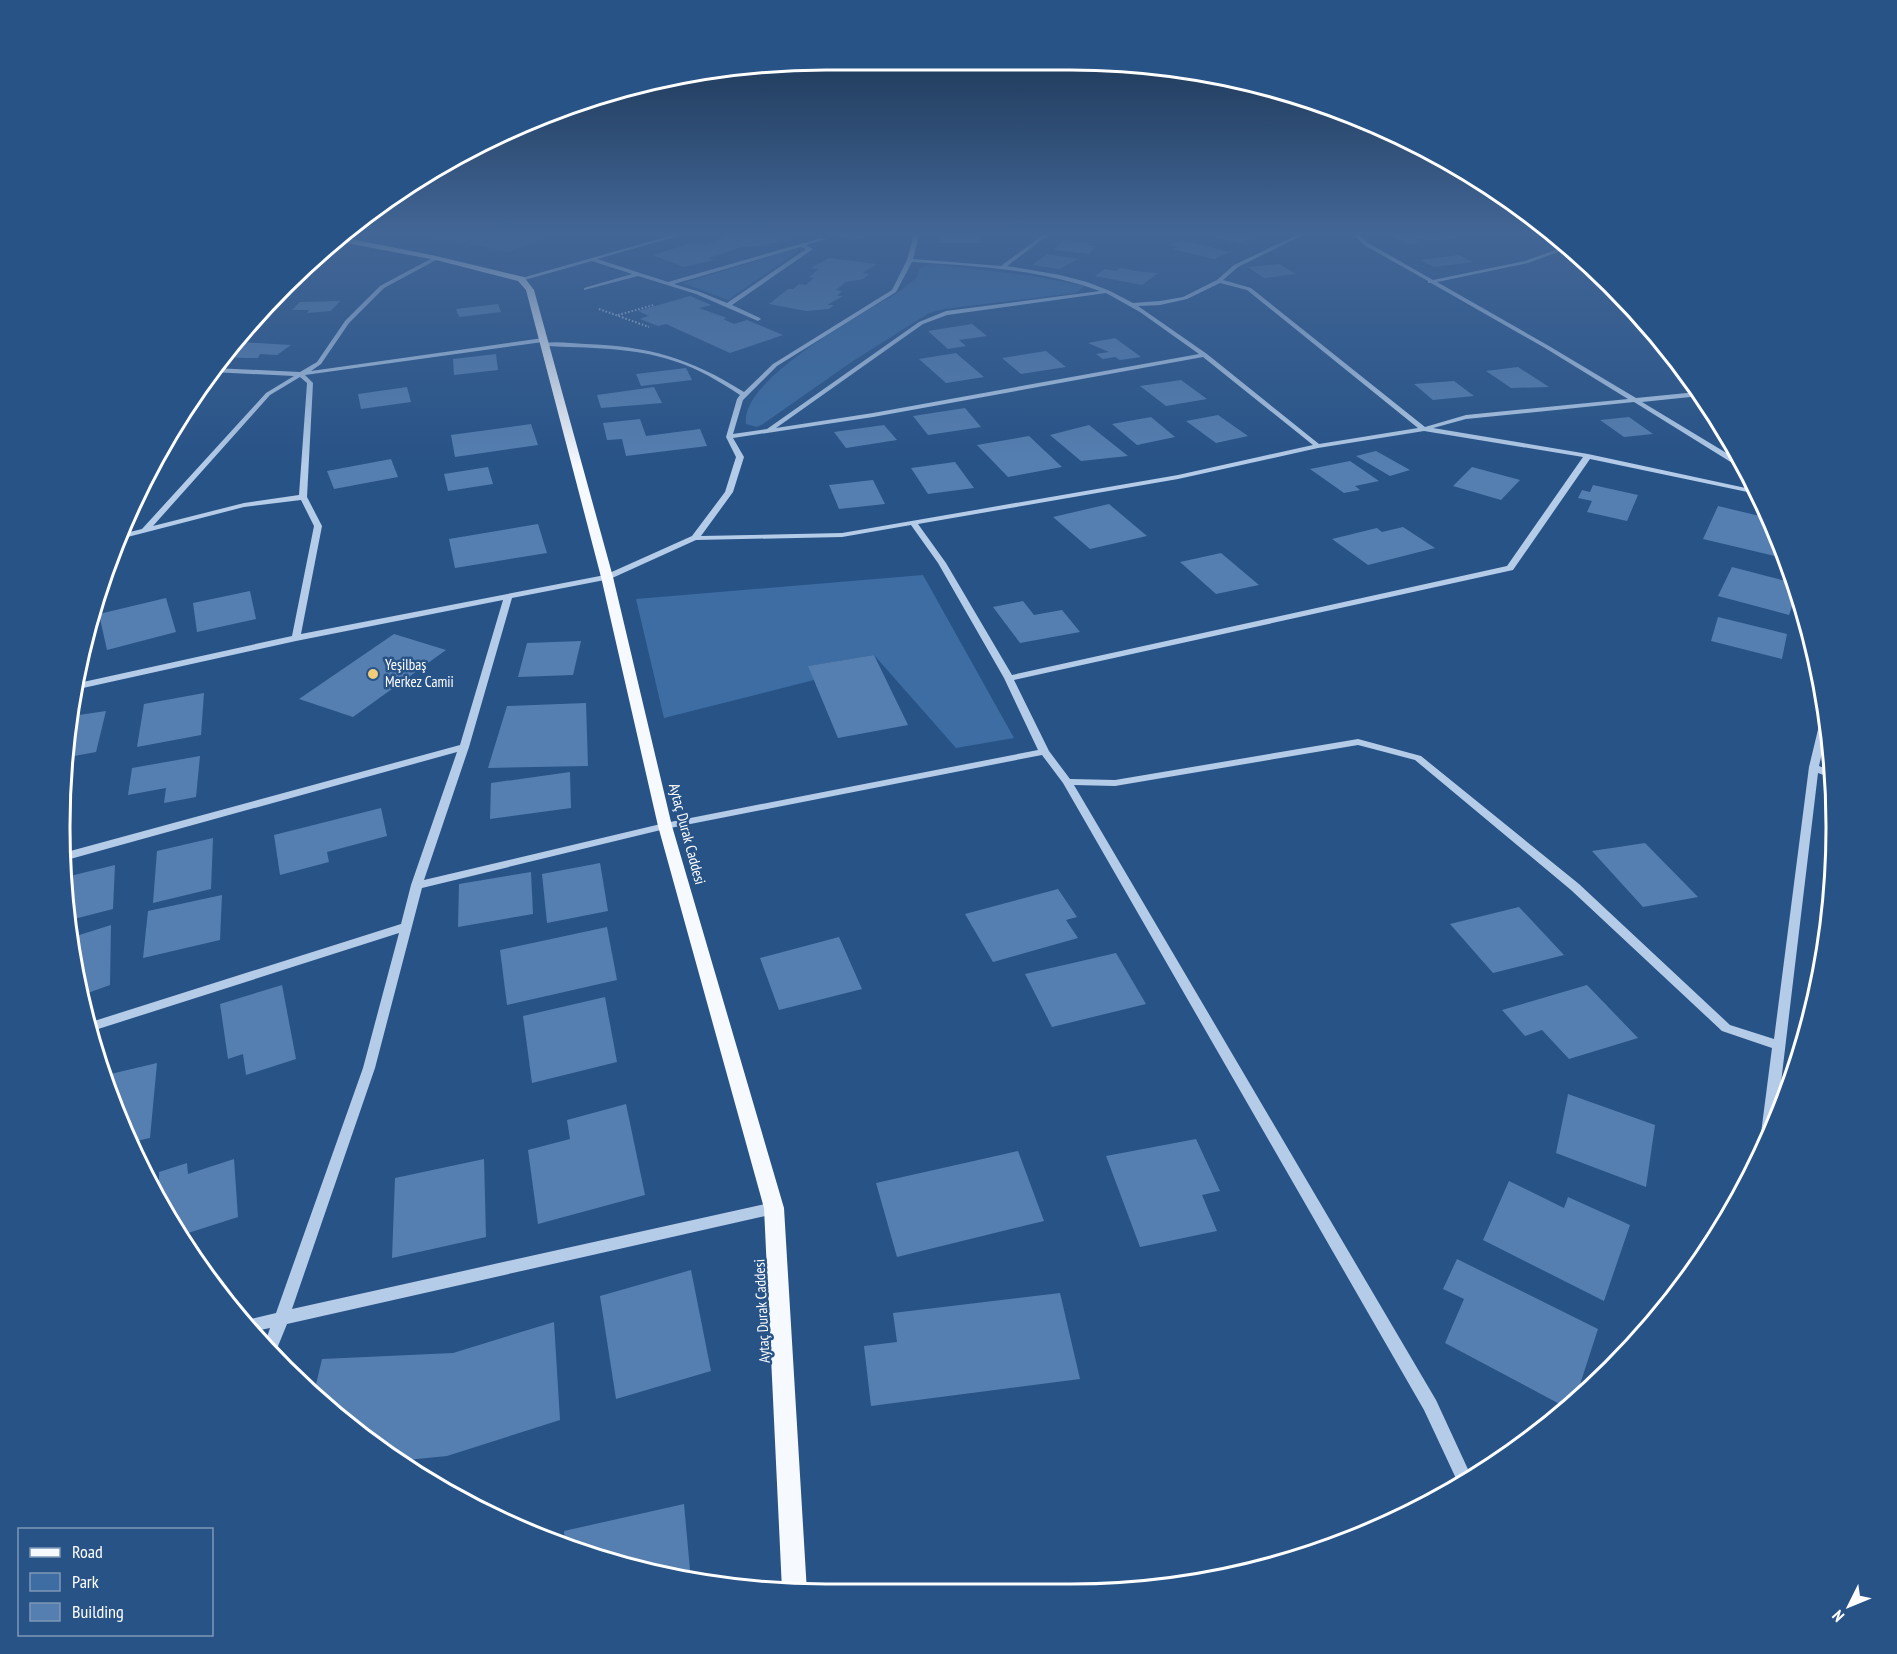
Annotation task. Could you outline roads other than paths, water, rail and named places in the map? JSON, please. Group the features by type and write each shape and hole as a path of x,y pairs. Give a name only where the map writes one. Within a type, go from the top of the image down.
{"main road":[{"name":"Aytaç Durak Caddesi","path":"536,312 607,577 665,826 774,1208 795,1583"}],"street":[{"path":"145,531 268,394 319,363 347,322 357,312"},
{"path":"742,312 758,319"},
{"path":"694,538 729,492 740,457 729,437 740,399 775,365 860,312"},
{"path":"766,431 921,323 952,312"},
{"path":"1145,312 1205,355 1318,446"},
{"path":"1277,312 1424,429 1588,456 1747,490"},
{"path":"1483,312 1636,400 1730,458"},
{"path":"224,370 300,374 544,342 633,350 666,356 708,372 745,395"},
{"path":"729,437 873,415 1205,355"},
{"path":"296,638 318,526 303,496 310,383 300,374"},
{"path":"84,685 296,638 607,577 694,538 842,535 1178,477 1318,446 1424,429 1466,417 1690,395"},
{"path":"1009,678 1510,568 1588,456"},
{"path":"129,535 244,505 303,496"},
{"path":"913,522 942,563 1009,678 1044,752 1067,782 1430,1405 1462,1473"},
{"path":"273,1342 369,1068 404,927 464,747 508,596"},
{"path":"1771,1113 1814,767 1821,738"},
{"path":"1067,782 1115,783 1358,742 1418,758 1575,887 1726,1028 1779,1045"},
{"path":"71,855 464,747"},
{"path":"417,885 665,826 1044,752"},
{"path":"1814,767 1824,772"},
{"path":"97,1025 404,927"},
{"path":"256,1324 774,1208"}],"place":[{"name":"Yeşilbaş Merkez Camii","path":"373,674"}]}
